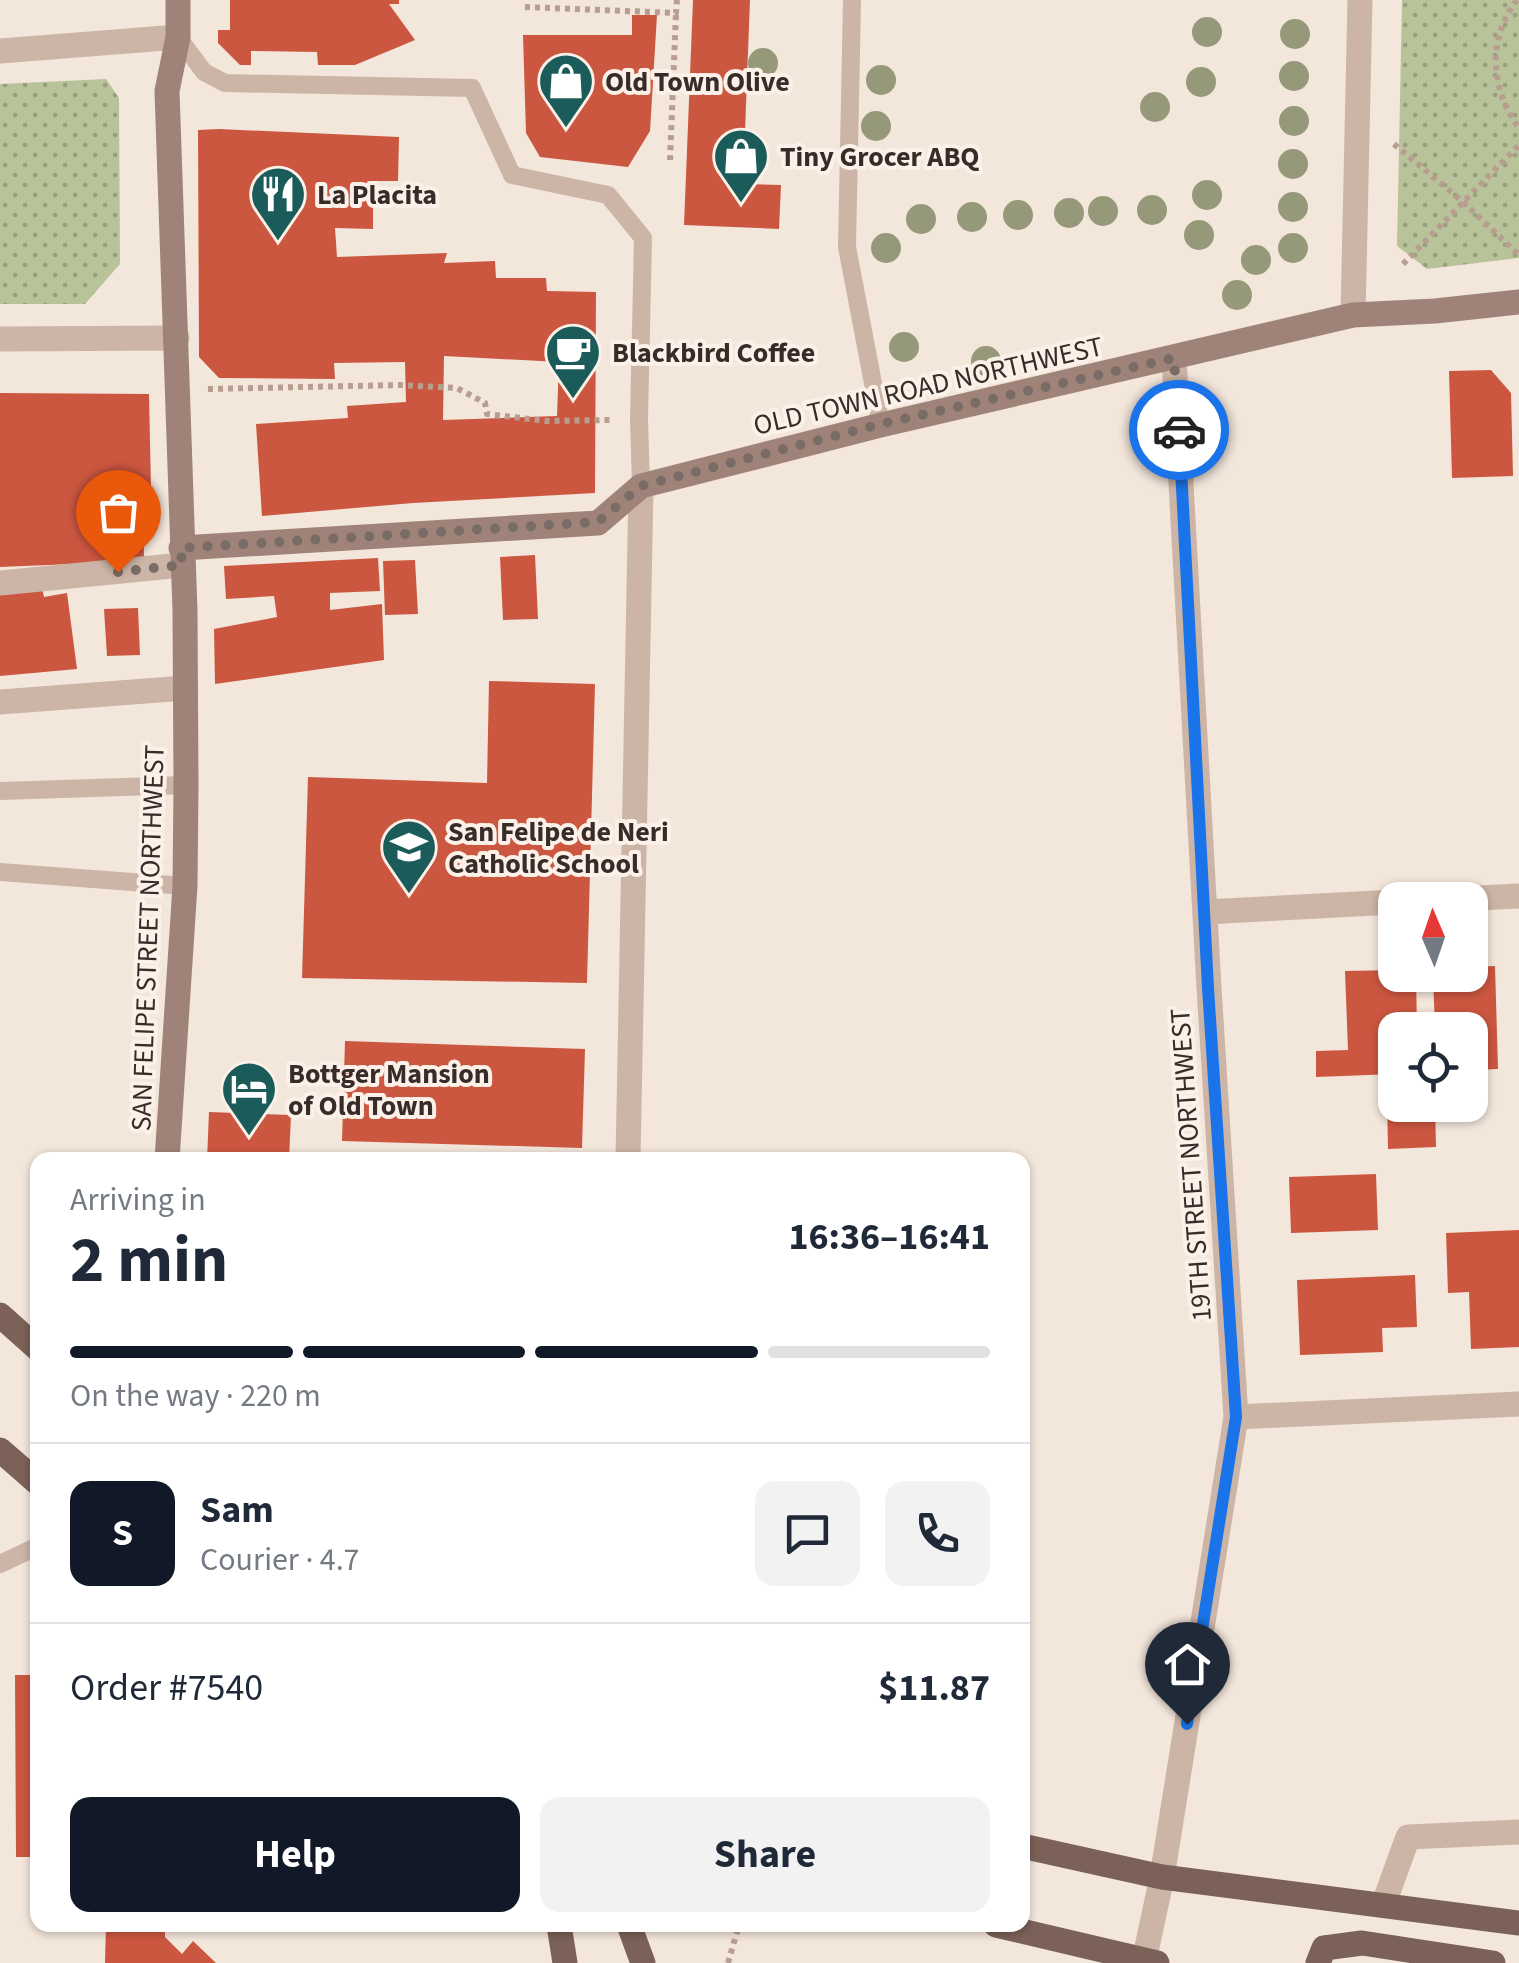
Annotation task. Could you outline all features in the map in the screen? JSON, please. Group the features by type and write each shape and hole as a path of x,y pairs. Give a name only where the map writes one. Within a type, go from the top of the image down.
{"main road":[{"path":"0,1315 30,1342"},
{"path":"3,1458 30,1477"},
{"path":"1030,1848 1162,1877 1519,1922"},
{"path":"561,1932 565,1963"},
{"path":"631,1932 643,1963"},
{"path":"1025,1932 1151,1962"},
{"path":"1318,1963 1324,1948 1362,1943 1493,1963"}],"street":[{"name":"SAN FELIPE STREET NORTHWEST","path":"168,1152 185,886 186,785 177,338 167,91 178,37 178,0"},
{"path":"1354,315 1360,0"},
{"path":"0,52 178,37"},
{"name":"OLD TOWN ROAD NORTHWEST","path":"182,557 598,522 641,486 881,424 1354,315 1519,302"},
{"path":"0,339 177,338"},
{"name":"19TH STREET NORTHWEST","path":"1151,1962 1236,1417 1174,358"},
{"path":"628,1152 641,486"},
{"path":"0,583 182,557"},
{"path":"0,702 186,688"},
{"path":"1488,898 1519,896"},
{"path":"1205,912 1378,903"},
{"path":"1236,1417 1519,1404"},
{"path":"1384,1903 1408,1837 1519,1832"}],"lane":[{"path":"852,0 846,247 881,424"},
{"path":"178,37 204,72 225,83 472,88 512,174 608,195 643,238 641,486"},
{"path":"0,791 186,785"},
{"path":"0,872 185,886"},
{"path":"0,1564 30,1550"}],"path":[{"path":"670,160 677,0"},
{"path":"1517,0 1502,26 1494,63 1497,87 1508,114 1519,128"},
{"path":"524,7 676,13"},
{"path":"1394,144 1519,255"},
{"path":"1402,264 1519,145"},
{"path":"207,389 400,385 458,388 485,403 487,414 546,420 639,419"},
{"path":"728,1963 737,1932"}],"green space":[{"path":"1402,0 1519,0 1519,258 1427,269 1397,246"},
{"path":"106,79 119,98 120,264 85,304 0,304 0,84"}],"building":[{"path":"230,0 399,0 399,4 389,4 415,40 355,65 318,65 317,52 251,51 251,65 240,65 218,43 218,30 230,30"},
{"path":"693,0 750,0 743,184 781,185 779,229 684,225"},
{"path":"632,15 657,15 650,131 628,167 540,157 526,133 523,35 632,35"},
{"path":"198,130 399,137 398,181 373,181 373,229 335,228 337,257 447,253 444,263 495,261 496,278 546,278 547,291 596,292 595,493 262,516 256,424 348,418 347,406 406,402 405,362 334,363 335,379 219,378 199,357","holes":["444,356 559,362 557,416 443,420"]},
{"path":"1491,370 1511,393 1513,476 1452,478 1449,371"},
{"path":"0,393 149,394 151,489 143,489 144,561 0,567"},
{"path":"535,555 538,619 503,620 500,557"},
{"path":"378,558 380,591 330,593 330,610 382,604 384,660 215,684 214,629 277,617 274,596 226,599 224,566"},
{"path":"415,560 418,614 385,615 383,561"},
{"path":"42,588 44,597 67,593 77,669 0,676 0,591"},
{"path":"138,608 140,655 107,656 104,609"},
{"path":"489,681 595,684 587,983 302,978 308,777 487,783"},
{"path":"1488,966 1495,966 1498,1069 1488,1069 1488,1012 1434,1012 1434,992 1488,992"},
{"path":"1378,970 1378,992 1416,992 1417,1012 1378,1012 1378,1075 1316,1077 1316,1051 1348,1050 1345,971"},
{"path":"345,1041 585,1049 582,1148 342,1141"},
{"name":"Bottger Mansion of Old Town","path":"209,1112 291,1115 289,1152 207,1152"},
{"path":"1387,1122 1435,1122 1436,1147 1388,1149"},
{"path":"1376,1174 1378,1230 1291,1233 1289,1177"},
{"path":"1519,1230 1519,1347 1471,1349 1469,1292 1448,1293 1446,1233"},
{"path":"1415,1275 1417,1327 1382,1328 1383,1352 1300,1355 1297,1280"},
{"path":"15,1675 30,1675 30,1857 16,1857"},
{"path":"106,1932 165,1932 165,1937 182,1954 193,1941 216,1963 105,1963"}],"way so far":[{"path":"118,572 182,565 181,548 598,522 641,486 881,424 1174,358 1179,430"}],"place":[{"name":"Old Town Olive","path":"566,130"},
{"name":"Tiny Grocer ABQ","path":"741,205"},
{"name":"La Placita","path":"278,243"},
{"name":"Blackbird Coffee","path":"573,401"},
{"name":"San Felipe de Neri Catholic School","path":"409,896"},
{"name":"Bottger Mansion of Old Town","path":"249,1138"}],"route":[{"path":"1179,430 1208,988 1236,1417 1187,1724"}]}
